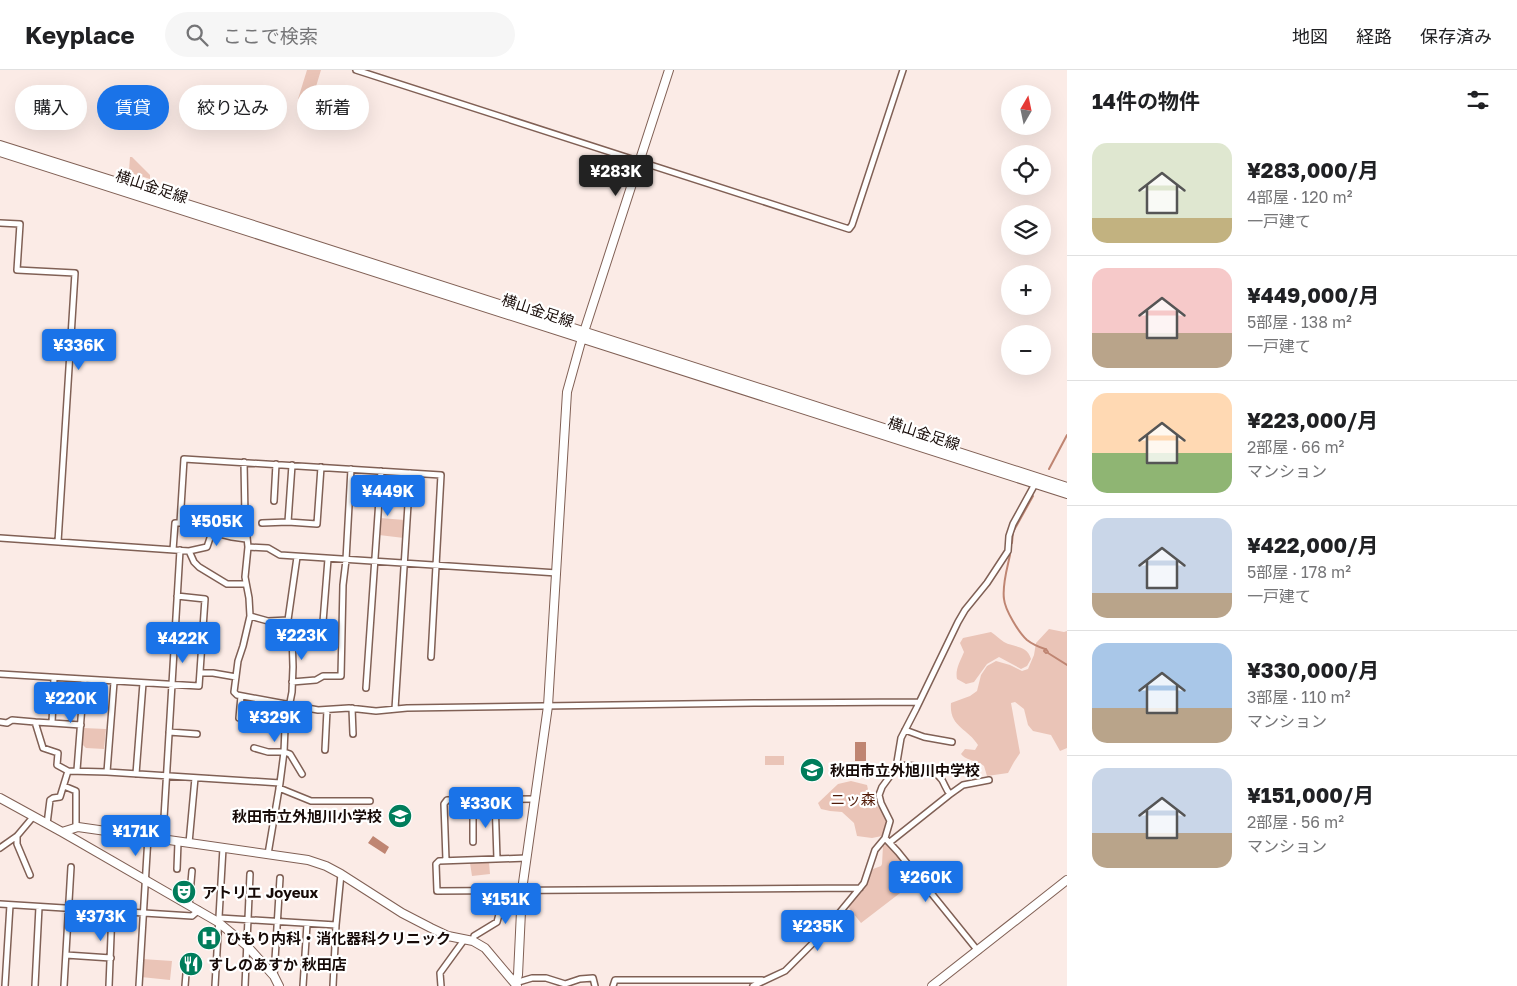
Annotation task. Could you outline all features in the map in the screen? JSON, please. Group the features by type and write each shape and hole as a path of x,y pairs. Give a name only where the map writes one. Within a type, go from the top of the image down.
{"street":[{"path":"356,70 850,229 903,70"},
{"path":"516,984 522,892 548,706 567,392 669,70"},
{"name":"横山金足線","path":"0,145 273,231 1067,494"},
{"name":"横山金足線","path":"0,152 1067,487"},
{"path":"0,223 20,224 16,270 75,273 58,542"},
{"path":"173,550 174,524 180,523 184,459 441,475 431,657"},
{"path":"244,462 246,539 248,547 245,577 250,598 250,616 238,661 234,692 237,695 318,710 352,708 376,711 548,706 919,702"},
{"path":"274,502 276,464"},
{"path":"288,522 292,465"},
{"path":"262,522 317,524 321,467"},
{"path":"292,682 316,680 323,676 340,676 343,585 351,469"},
{"path":"366,688 381,471"},
{"path":"395,709 410,473"},
{"path":"978,950 888,840 890,821 879,795 882,787 896,768 901,738 958,622 1008,551 1009,536 1013,524 1036,484"},
{"path":"0,538 189,551 207,547 212,532 246,539"},
{"path":"248,547 268,548 280,555 297,557 556,573"},
{"path":"164,818 180,550"},
{"path":"189,551 196,564 220,580 227,584 246,584"},
{"path":"268,854 280,786 285,728 292,682 292,633 288,620 297,557"},
{"path":"323,622 328,559"},
{"path":"0,674 198,686 205,599 177,596"},
{"path":"250,616 268,621 288,620"},
{"path":"200,673 236,677"},
{"path":"52,722 54,678"},
{"path":"77,770 84,680"},
{"path":"107,772 114,682"},
{"path":"136,774 143,684"},
{"path":"239,718 241,696"},
{"path":"243,727 263,729 264,700"},
{"path":"352,708 353,734"},
{"path":"325,750 327,710"},
{"path":"0,722 7,723 12,720 81,724"},
{"path":"34,722 43,748 58,753 58,765 68,771 195,778 280,786 311,801 370,801"},
{"path":"905,730 924,737 952,742"},
{"path":"169,732 197,734"},
{"path":"254,748 268,752 290,754 302,774"},
{"path":"896,765 915,765 937,774 950,794"},
{"path":"47,824 50,800 60,797 68,771"},
{"path":"189,844 195,778"},
{"path":"753,986 785,970 821,935 860,888 875,850 963,785 989,780"},
{"path":"64,786 76,791 76,828"},
{"path":"0,798 144,880 219,920 247,946 274,976 280,986"},
{"path":"495,799 497,859"},
{"path":"446,860 444,804 447,800 535,799"},
{"path":"473,800 474,842"},
{"path":"0,848 18,836 33,817"},
{"path":"62,832 76,828 148,837 308,860 326,866 402,913 448,936 473,941 485,948 516,984"},
{"path":"18,836 17,844 30,875"},
{"path":"138,986 148,837"},
{"path":"177,869 178,842"},
{"path":"215,986 223,848"},
{"path":"527,858 439,861 436,864 437,891 522,892 860,888"},
{"path":"64,986 72,867"},
{"path":"189,905 192,871"},
{"path":"245,986 250,874"},
{"path":"333,986 341,874"},
{"path":"274,976 280,878"},
{"path":"932,986 1067,880"},
{"path":"473,941 474,936 496,922 502,903 522,892"},
{"path":"0,904 192,916 199,910"},
{"path":"5,986 10,905"},
{"path":"35,986 39,907"},
{"path":"109,986 112,911"},
{"path":"219,920 336,925"},
{"path":"303,986 307,924"},
{"path":"441,986 440,973 464,940"},
{"path":"66,955 111,958"},
{"path":"185,986 187,962"},
{"path":"516,984 532,978 546,978 565,984 580,979 594,978 595,986"},
{"path":"612,986 616,980 765,980"}],"green space":[{"path":"307,70 321,70 316,85 302,85"},
{"path":"130,157 150,175 150,179 129,171"},
{"path":"380,518 405,520 404,538 379,535"},
{"path":"1049,629 1067,631 1067,748 1060,751 1051,735 1033,731 1028,725 1024,709 1015,702 1011,703 1020,753 1008,773 987,776 984,766 961,754 965,749 975,750 978,745 956,722 951,711 951,703 970,696 977,691 981,675 987,666 996,661 1022,671 1028,669 1034,655 1036,643"},
{"path":"991,632 1004,642 1027,651 1031,659 1027,666 1021,669 999,657 987,664 974,682 966,684 957,679 957,669 964,652 960,643 963,638"},
{"path":"83,728 106,729 104,749 86,748 81,743"},
{"path":"765,756 784,756 784,765 765,765"},
{"name":"ニッ森","path":"851,781 867,785 871,803 882,809 887,821 882,836 872,838 857,836 854,823 842,812 821,809 818,803 838,784"},
{"path":"890,845 917,880 861,923 849,908 866,884 873,869 881,866 883,846"},
{"path":"489,862 490,874 472,876 470,863"},
{"path":"142,959 172,961 170,980 141,977"}],"shaded area":[{"path":"855,742 866,742 866,761 855,761"},
{"path":"373,836 389,847 385,854 368,843"}],"waterway":[{"path":"1049,469 1067,435"},
{"path":"1012,543 1013,532 1033,496"},
{"path":"1010,555 1004,588 1004,599 1007,609 1024,637 1031,643 1045,649"},
{"path":"1046,649 1048,652 1046,653 1044,651 1046,649"},
{"path":"1048,653 1067,665"}],"place":[{"name":"秋田市立外旭川中学校","path":"812,770"},
{"name":"秋田市立外旭川小学校","path":"400,816"},
{"name":"アトリエ Joyeux","path":"184,892"},
{"name":"ひもり内科・消化器科クリニック","path":"209,938"},
{"name":"すしのあすか 秋田店","path":"191,964"}]}
